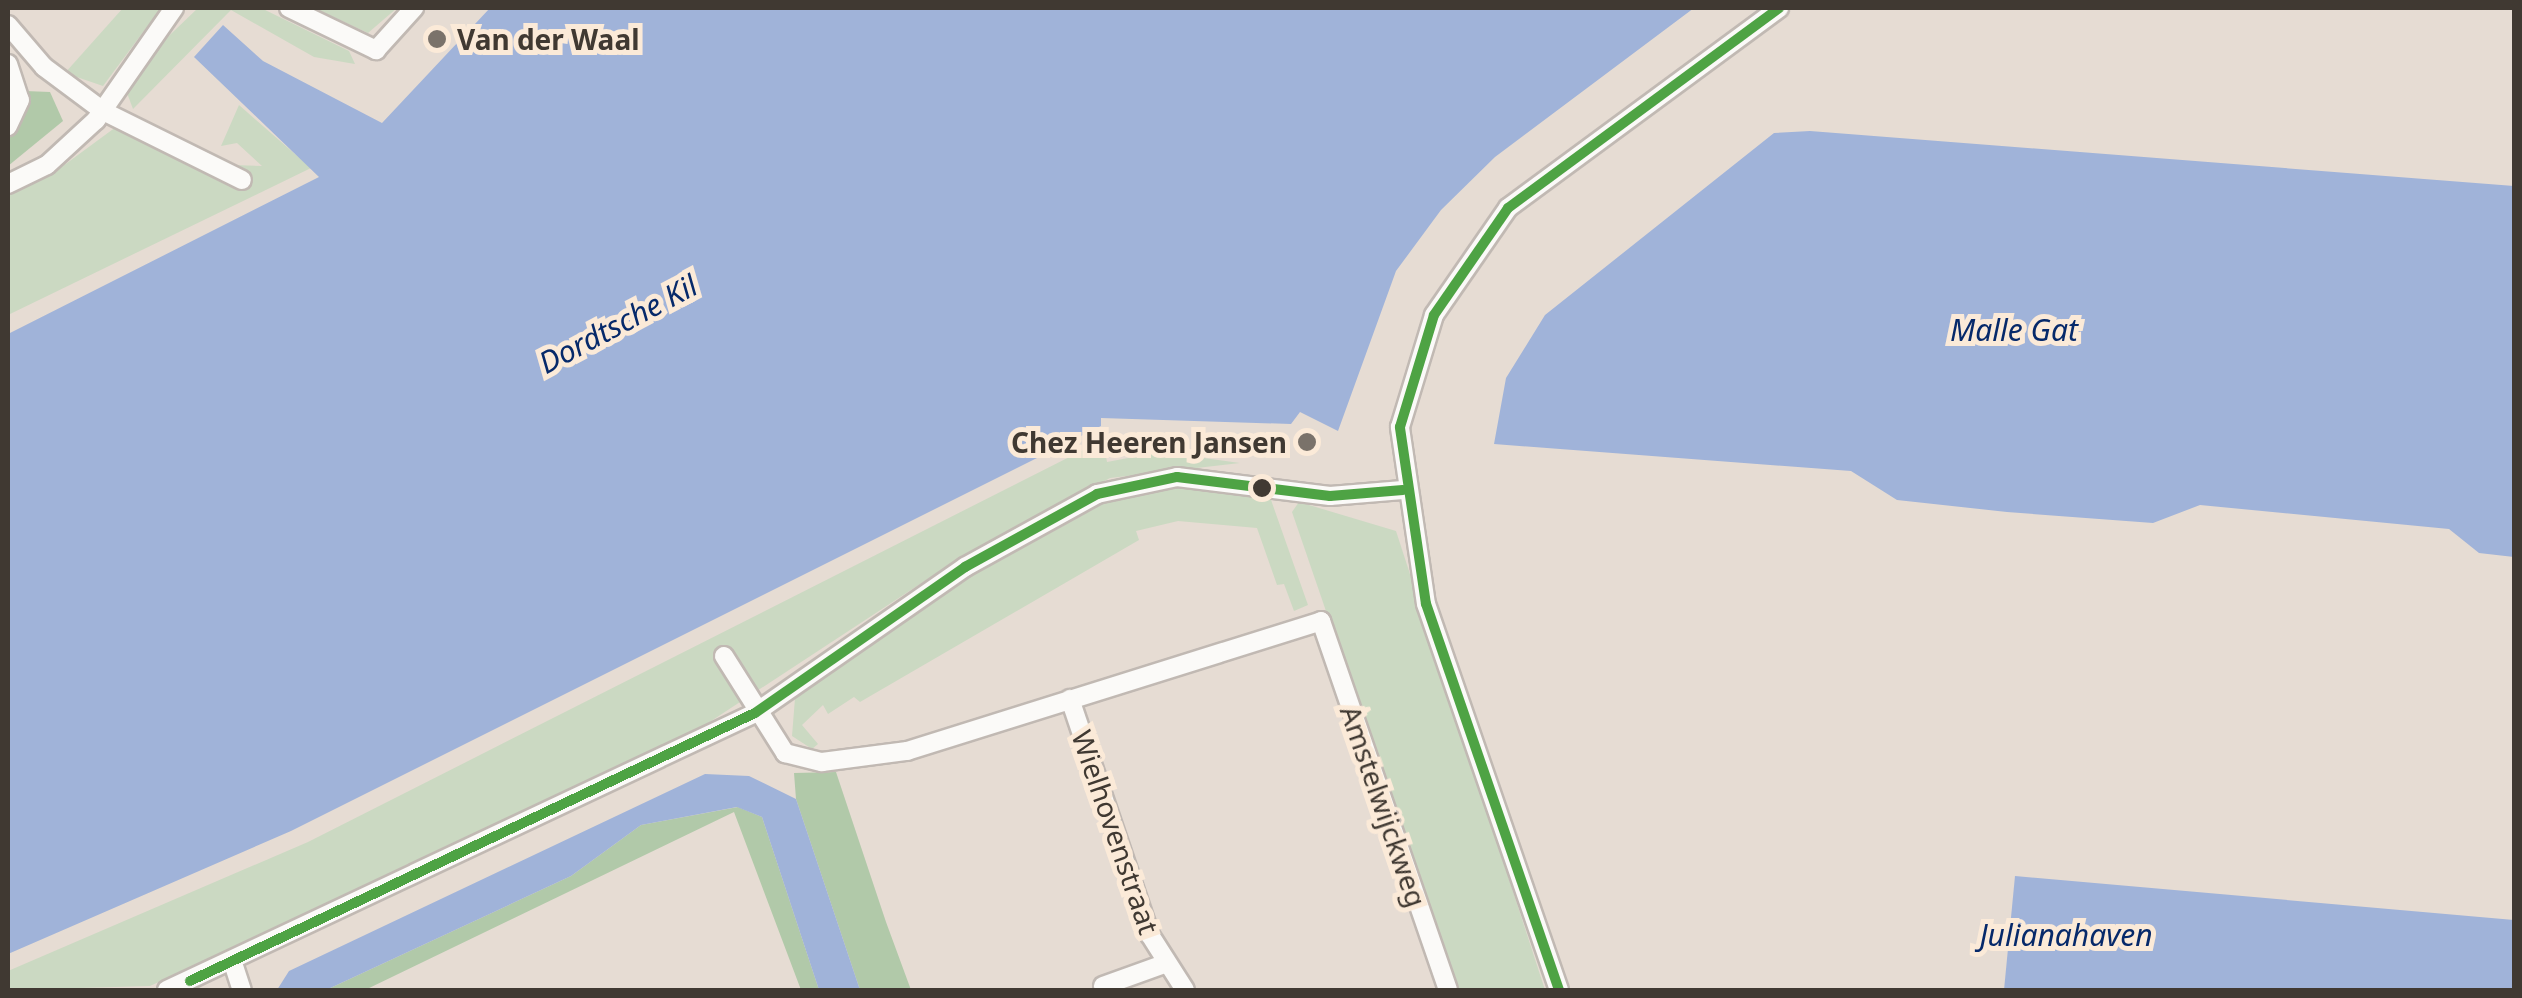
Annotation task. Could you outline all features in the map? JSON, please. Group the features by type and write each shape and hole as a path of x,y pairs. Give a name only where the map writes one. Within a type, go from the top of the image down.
{"street":[{"path":"8,184 59,156 103,110 174,8"},
{"path":"290,8 376,50 414,8"},
{"path":"1558,990 1426,604 1403,490 1400,427 1416,365 1476,244 1546,176 1779,8"},
{"path":"8,26 44,68 103,110 242,180"},
{"path":"8,64 20,100 8,126"},
{"path":"167,990 191,986 755,713 964,567 1133,480 1214,477 1330,496 1403,490"},
{"name":"Wielhovenstraat","path":"724,656 755,713 785,752 822,762 907,751 1320,620"},
{"name":"Amstelwijckweg","path":"1320,620 1448,990"},
{"name":"Wielhovenstraat","path":"1070,699 1164,964 1185,990"},
{"path":"233,963 242,990"},
{"name":"Wielhovenstraat","path":"1103,986 1164,964"}],"green space":[{"path":"123,8 161,8 103,86 65,73"},
{"path":"198,8 261,8 349,51 355,64 314,57 231,10 133,109 127,93 149,55"},
{"path":"314,8 397,8 368,33"},
{"path":"25,91 50,92 63,121 8,166 8,133"},
{"path":"239,105 311,168 8,315 8,193 48,177 120,124 199,164 262,166 237,143 221,146"},
{"path":"1103,440 1107,462 1160,452 1240,463 1110,478 952,563 670,748 150,986 8,990 8,971 308,842"},
{"path":"1165,485 1270,497 1308,605 1294,611 1284,584 1277,585 1257,528 1178,521 1136,531 1139,540 860,702 854,697 828,714 823,705 802,725 818,744 812,749 792,736 795,698 961,582 1108,501"},
{"path":"1299,502 1396,531 1545,990 1456,990 1292,512"},
{"path":"836,772 911,990 860,990 796,799 794,773"},
{"path":"738,807 762,817 819,990 801,990 734,812 365,990 326,990 571,876 641,825"}],"water":[{"name":"Dordtsche Kil","path":"490,8 1694,8 1495,157 1441,210 1396,271 1338,431 1300,412 1291,424 1101,418 1101,426 291,831 8,954 8,334 319,177 194,57 223,25 263,61 382,123"},
{"name":"Malle Gat","path":"1810,131 2514,186 2514,557 2479,553 2449,529 2200,505 2153,523 2007,512 1897,500 1851,471 1494,444 1506,378 1545,315 1774,133"},
{"path":"705,774 749,776 796,799 860,990 819,990 762,817 737,807 641,825 571,876 326,990 277,990 289,971"},
{"name":"Julianahaven","path":"2015,876 2514,920 2514,990 2004,990"}],"transit line":[{"path":"1559,990 1426,604 1400,427 1434,315 1508,208 1779,8"},
{"path":"190,981 755,713 965,567 1097,494 1177,477 1330,496 1403,490"}],"place":[{"name":"Van der Waal","path":"437,39"},
{"name":"Chez Heeren Jansen","path":"1307,442"}]}
